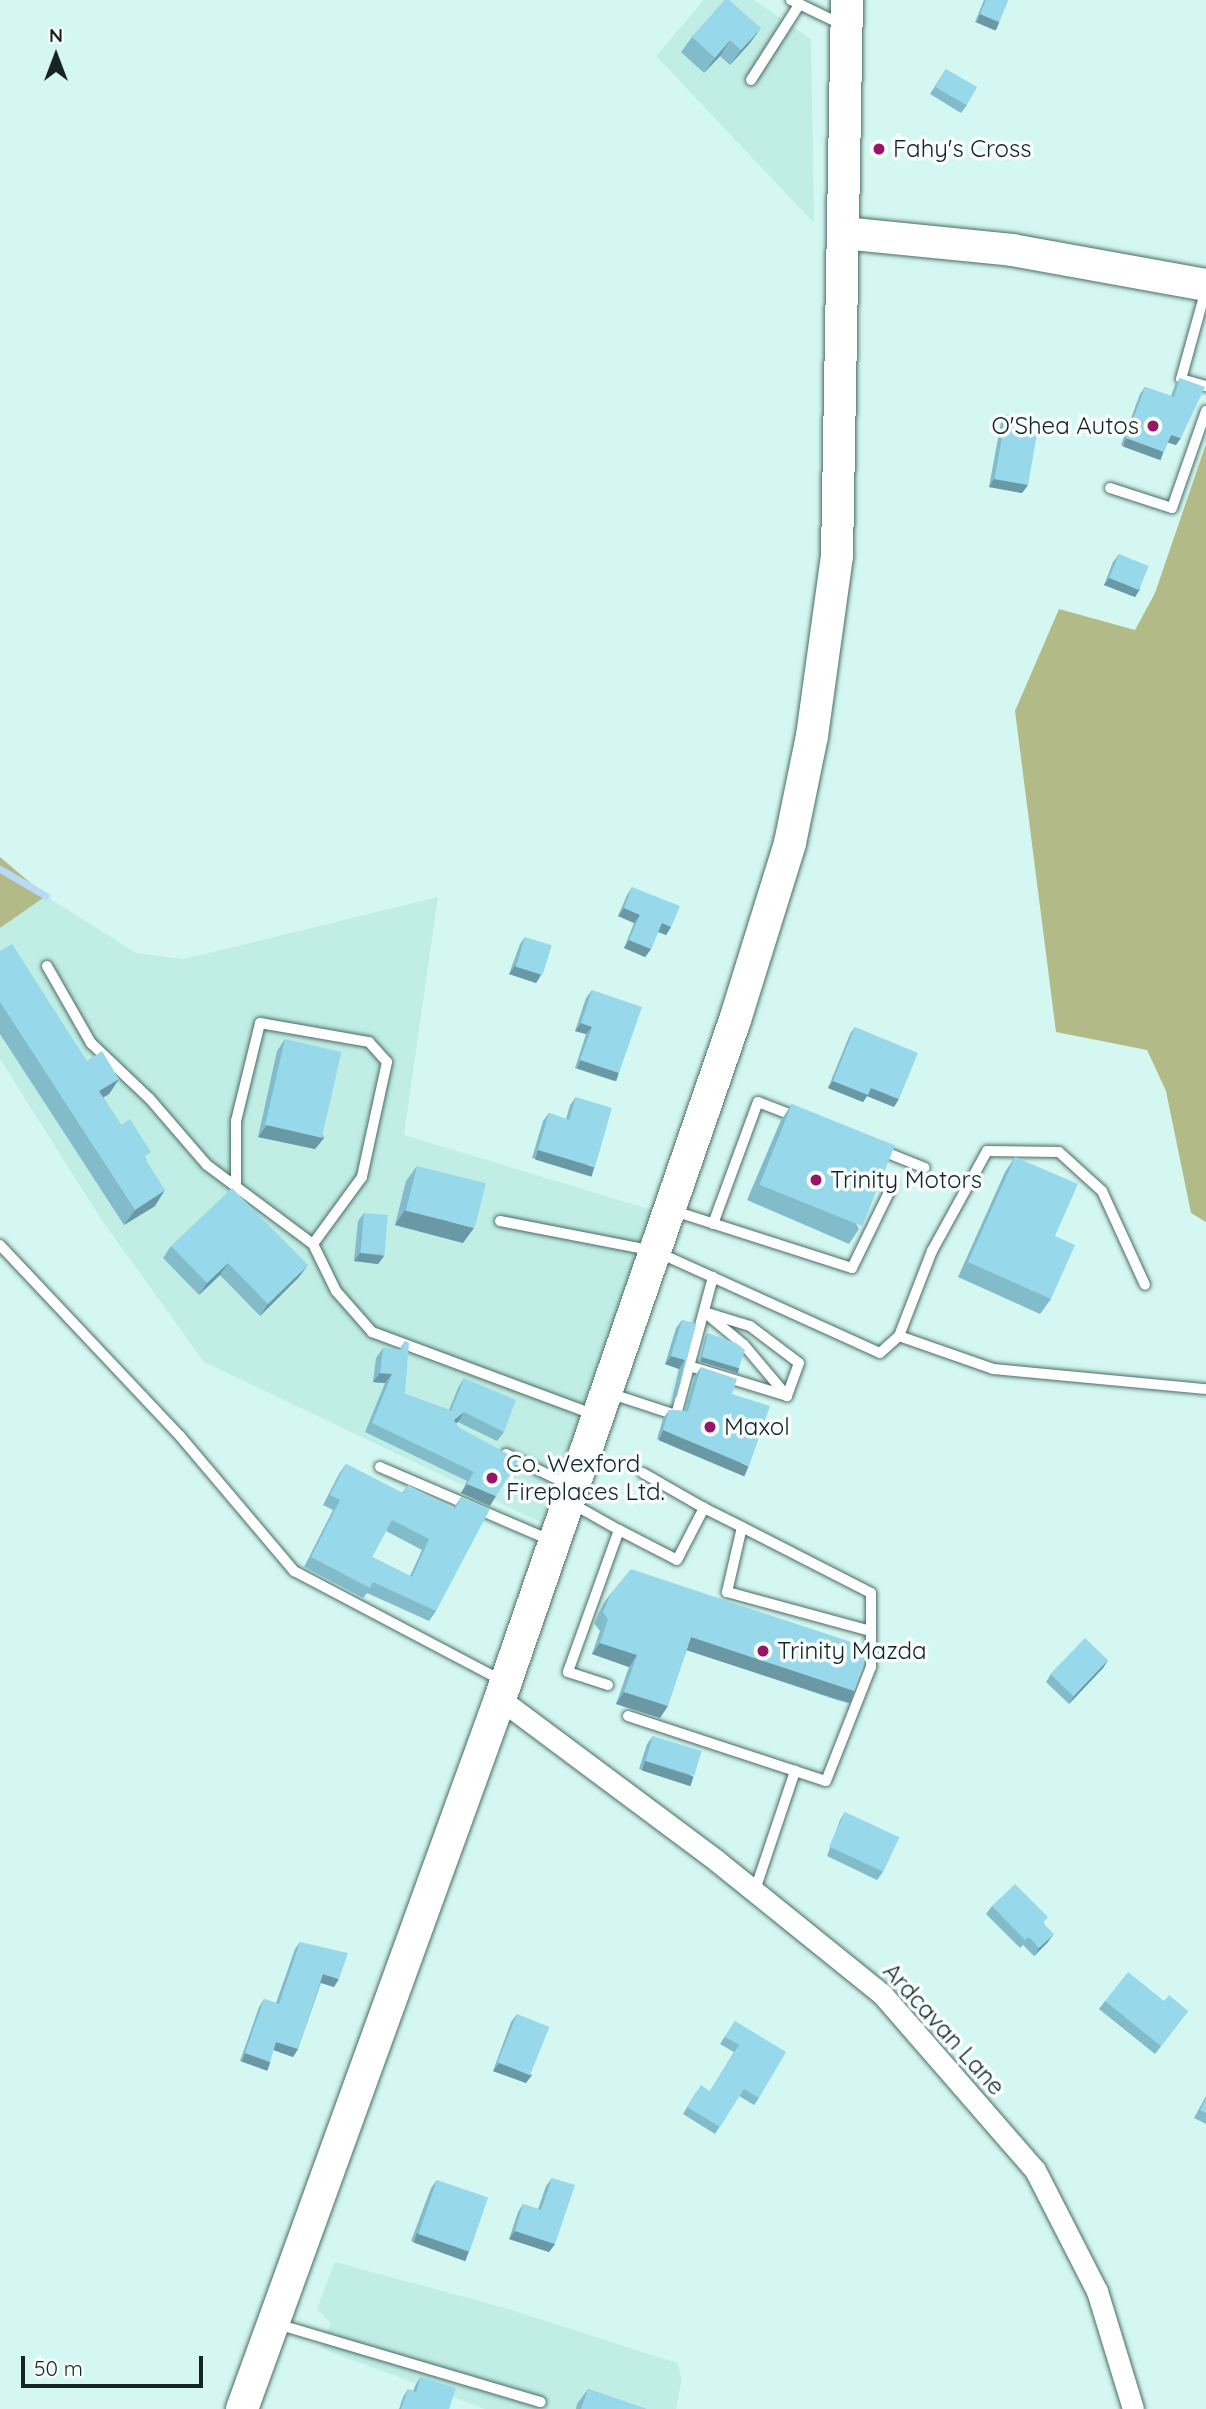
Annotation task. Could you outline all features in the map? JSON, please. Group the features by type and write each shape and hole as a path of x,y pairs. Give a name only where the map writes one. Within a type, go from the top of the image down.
{"main road":[{"path":"242,2409 503,1691 669,1210 790,843 812,736 837,556 848,14"},
{"path":"843,233 1012,250 1206,287"}],"street":[{"name":"Ardcavan Lane","path":"503,1691 882,1994 1035,2170 1097,2291 1133,2409"}],"lane":[{"path":"751,80 795,3 848,14"},
{"path":"1206,287 1181,379 1206,386"},
{"path":"1110,488 1172,508 1206,411"},
{"path":"47,965 91,1043 150,1099 206,1165 313,1244 336,1291 372,1332 602,1404 676,1415 713,1277"},
{"path":"236,1185 236,1121 260,1023 369,1042 387,1062 362,1177 313,1244"},
{"path":"713,1224 758,1102 810,1122"},
{"path":"861,1142 925,1168"},
{"path":"500,1221 654,1251 880,1353 899,1335 932,1251 987,1151 1059,1152 1102,1191 1145,1284"},
{"path":"669,1210 852,1268 892,1186"},
{"path":"0,1245 180,1436 294,1571 503,1691"},
{"path":"704,1312 744,1345 787,1396"},
{"path":"704,1312 750,1326 799,1363 787,1396"},
{"path":"899,1335 993,1369 1206,1389"},
{"path":"690,1366 787,1396"},
{"path":"490,1446 570,1494 619,1530 677,1560 704,1508"},
{"path":"380,1467 554,1542"},
{"path":"628,1716 826,1781 871,1667 871,1593 704,1508 643,1473"},
{"path":"742,1527 727,1592 871,1631"},
{"path":"608,1685 568,1672 619,1530"},
{"path":"755,1891 794,1771"},
{"path":"274,2323 541,2402"}],"shaded area":[{"path":"704,0 754,0 811,39 814,223 656,56"},
{"path":"46,896 136,953 184,959 438,897 404,1135 652,1210 542,1523 204,1362 101,1219 0,1059 0,928"},
{"path":"335,2262 505,2308 677,2363 682,2379 676,2409 485,2409 320,2348 331,2324 317,2309"}],"green space":[{"path":"1206,444 1206,1222 1191,1213 1166,1091 1147,1050 1056,1032 1015,711 1059,609 1135,630 1155,593"},
{"path":"0,857 46,896 0,928"}],"building":[{"path":"725,0 729,0 761,28 741,50 730,40 715,58 692,37"},
{"path":"986,0 1008,0 999,22 980,14"},
{"path":"946,69 977,87 967,105 936,87"},
{"name":"O'Shea Autos","path":"1180,378 1205,387 1181,438 1171,435 1164,452 1126,438 1145,387 1174,397"},
{"path":"1006,414 1039,420 1028,485 995,479"},
{"path":"1119,554 1149,566 1139,590 1109,578"},
{"path":"632,887 680,906 671,927 662,923 651,949 629,940 640,915 624,908"},
{"path":"525,937 552,945 543,975 516,967"},
{"path":"12,944 87,1061 102,1051 119,1079 99,1091 121,1125 130,1119 151,1152 144,1157 165,1190 135,1210 0,1002 0,951"},
{"path":"592,990 642,1007 619,1073 580,1060 592,1027 581,1023"},
{"path":"855,1027 918,1053 899,1099 871,1088 868,1095 833,1081"},
{"path":"285,1039 342,1052 322,1138 265,1125"},
{"path":"576,1097 612,1108 595,1167 538,1150 549,1113 569,1120"},
{"name":"Trinity Motors","path":"792,1104 895,1146 862,1226 759,1185"},
{"path":"1015,1157 1078,1184 1055,1236 1075,1245 1051,1299 968,1262"},
{"path":"417,1166 486,1183 475,1228 406,1211"},
{"path":"232,1188 308,1265 268,1304 228,1263 207,1283 171,1246"},
{"path":"364,1213 388,1215 384,1255 361,1253"},
{"path":"682,1320 696,1324 677,1396 685,1360 671,1356"},
{"path":"708,1333 736,1343 745,1350 739,1368 702,1357"},
{"path":"405,1341 409,1343 405,1394 451,1411 464,1378 516,1400 504,1432 464,1412 454,1420 458,1427 519,1460 496,1496 467,1484 474,1472 372,1423 392,1374 380,1373 383,1348 401,1350"},
{"name":"Maxol","path":"701,1367 737,1379 732,1394 770,1406 749,1466 663,1430 669,1410 688,1411"},
{"path":"346,1464 403,1493 408,1485 455,1509 461,1497 490,1509 436,1611 373,1582 370,1588 311,1557 340,1500 330,1495","holes":["392,1520 429,1539 412,1577 372,1557"]},
{"name":"Trinity Mazda","path":"631,1569 869,1648 854,1691 691,1637 668,1706 624,1692 637,1655 600,1643 608,1619 603,1612 611,1593"},
{"path":"1085,1638 1108,1660 1073,1696 1050,1674"},
{"path":"653,1736 702,1751 694,1776 645,1761"},
{"path":"845,1812 899,1837 883,1872 829,1846"},
{"path":"1015,1884 1048,1917 1043,1923 1054,1934 1039,1948 1029,1937 1025,1940 992,1906"},
{"path":"300,1942 348,1953 339,1979 323,1974 298,2049 276,2042 270,2062 245,2053 264,1999 279,2004"},
{"path":"1128,1972 1164,2001 1169,1995 1188,2011 1161,2046 1105,2001"},
{"path":"517,2014 549,2027 530,2075 498,2062"},
{"path":"735,2021 786,2052 759,2098 744,2089 720,2127 687,2107 701,2085 710,2091 739,2045 725,2037"},
{"path":"1206,2099 1206,2113 1200,2110"},
{"path":"552,2178 575,2185 555,2244 515,2231 523,2204 541,2210"},
{"path":"437,2180 488,2198 470,2251 418,2234"},
{"path":"421,2377 456,2388 449,2409 401,2409 408,2389 416,2392"},
{"path":"588,2389 646,2409 581,2409"}],"waterway":[{"path":"0,869 46,896"}],"place":[{"name":"Fahy's Cross","path":"879,149"},
{"name":"O'Shea Autos","path":"1153,426"},
{"name":"Trinity Motors","path":"816,1180"},
{"name":"Maxol","path":"710,1427"},
{"name":"Co. Wexford Fireplaces Ltd.","path":"492,1478"},
{"name":"Trinity Mazda","path":"763,1651"}]}
